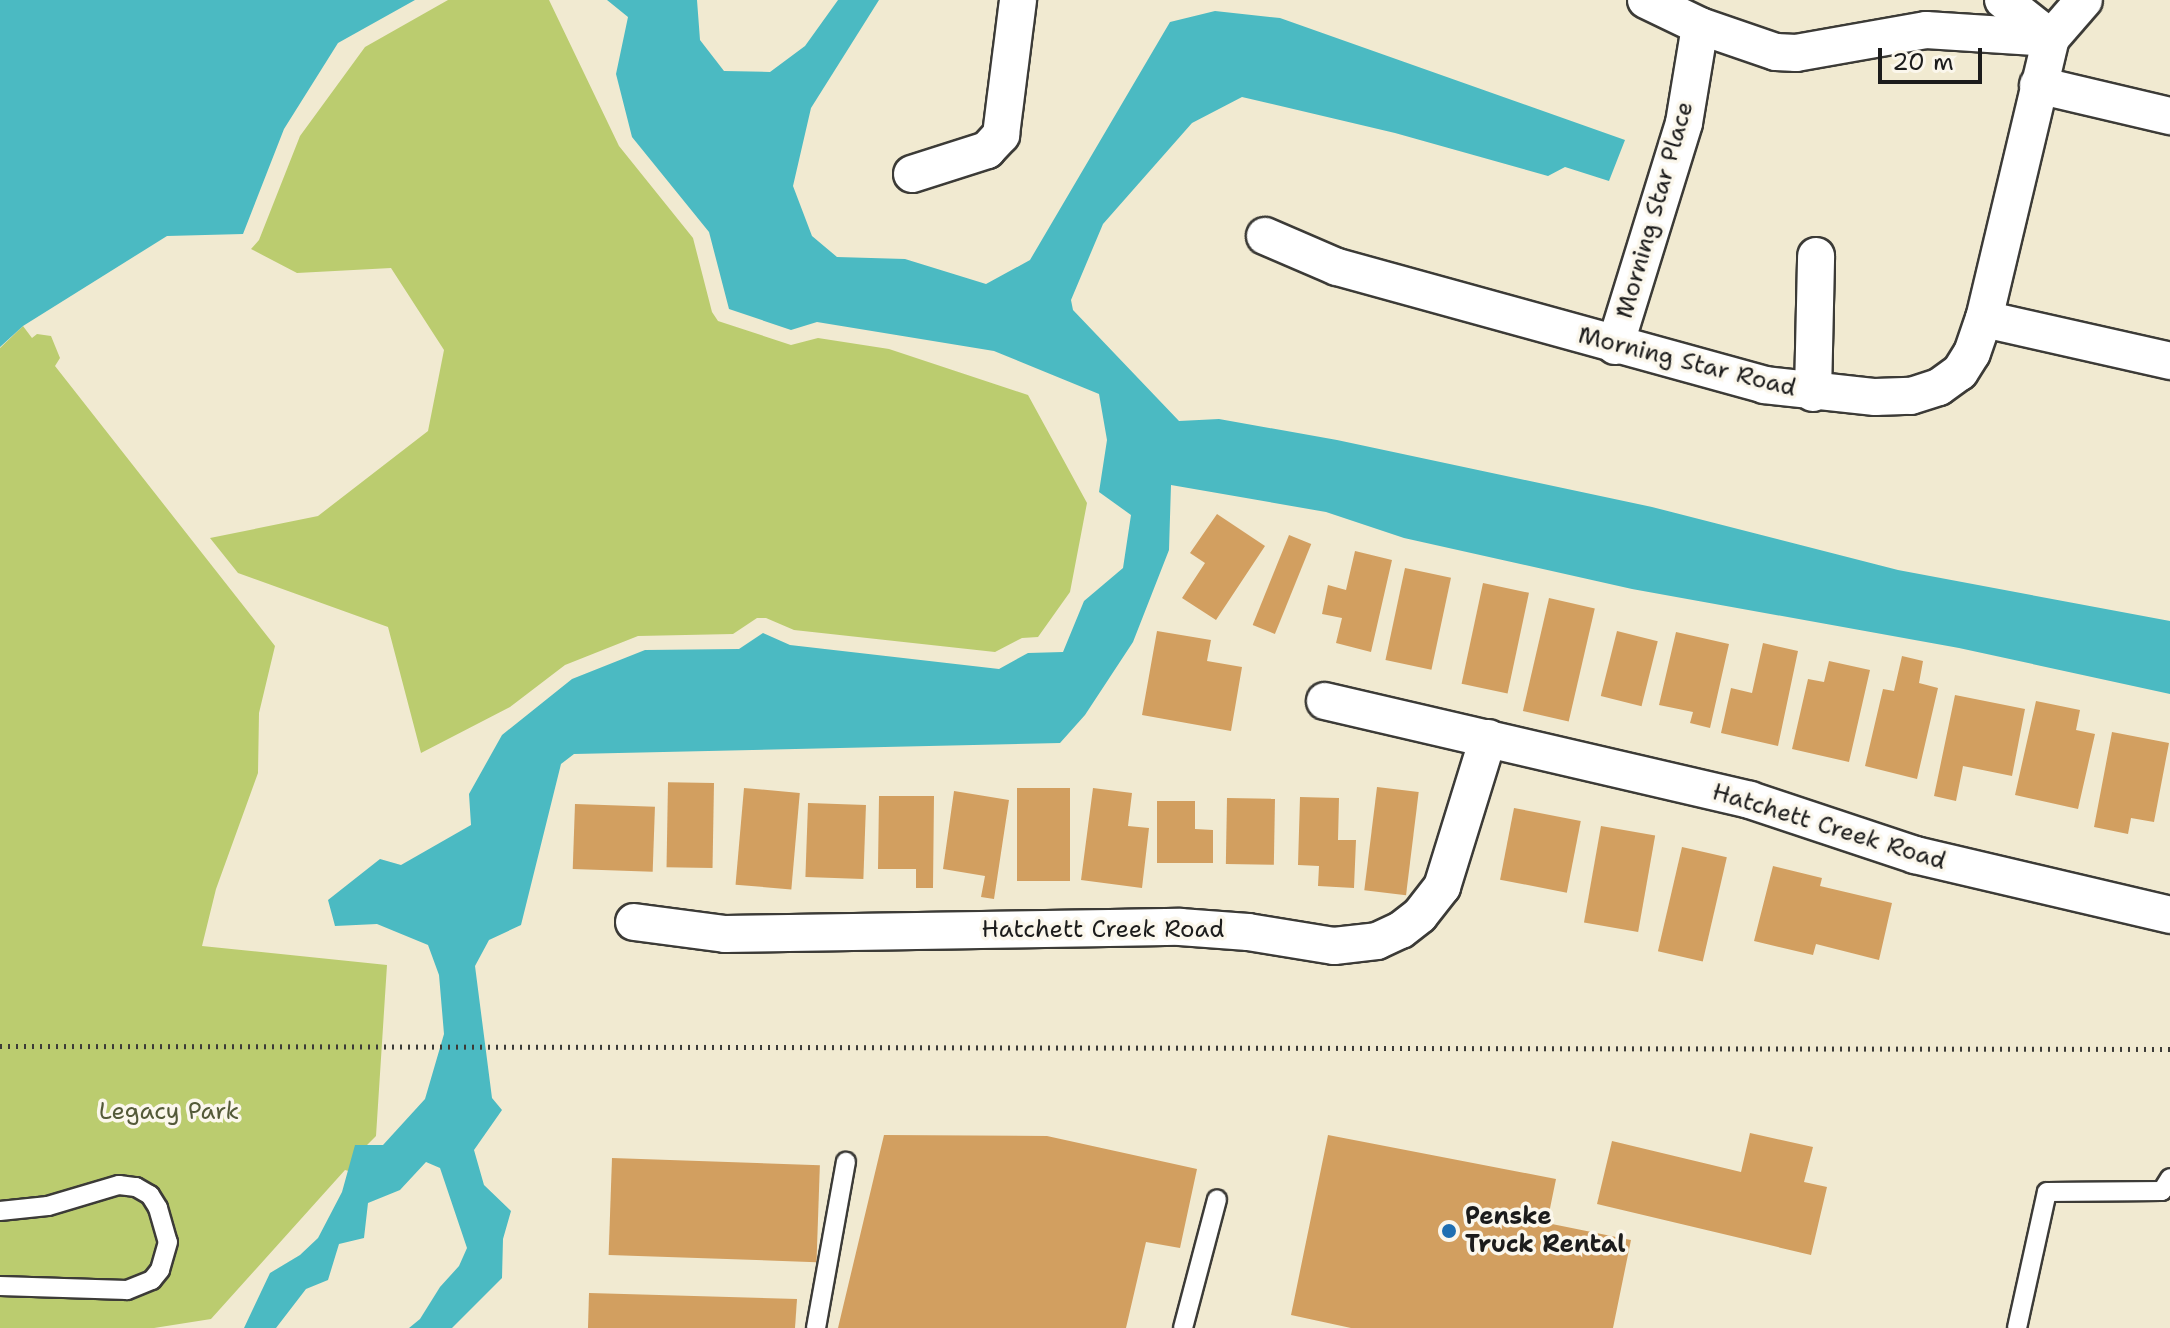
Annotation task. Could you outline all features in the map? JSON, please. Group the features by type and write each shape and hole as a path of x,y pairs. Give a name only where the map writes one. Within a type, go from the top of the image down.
{"street":[{"path":"912,174 987,150 1001,135 1018,0"},
{"path":"1646,0 1752,46 1796,53 1926,30 2051,38"},
{"path":"2003,0 2051,38"},
{"name":"Morning Star Road","path":"1265,236 1337,267 1764,385 1813,393 1899,396 1939,387 1960,372 1972,353 1984,319 2051,38 2084,0"},
{"name":"Morning Star Place","path":"1615,346 1684,123 1700,26"},
{"path":"2038,85 2170,116"},
{"path":"1813,393 1816,256"},
{"path":"1984,319 2170,361"},
{"name":"Hatchett Creek Road","path":"1325,701 1785,809 1915,855 2170,915"},
{"name":"Hatchett Creek Road","path":"634,922 725,934 1180,927 1248,932 1334,946 1377,941 1401,930 1420,915 1442,887 1488,738"}],"lane":[{"path":"816,1328 831,1262 846,1162"},
{"path":"2017,1328 2047,1192 2162,1191 2170,1178"},
{"path":"0,1211 48,1206 119,1185 136,1187 150,1195 158,1208 168,1242 160,1270 152,1280 127,1290 48,1285 0,1286"},
{"path":"1183,1328 1217,1199"}],"path":[{"path":"0,1046 2170,1049"}],"green space":[{"path":"448,0 549,0 619,146 693,238 712,312 718,321 791,345 818,338 889,349 1028,395 1087,503 1070,592 1038,637 1022,638 995,652 794,630 766,618 757,618 733,634 638,636 565,665 510,707 421,753 388,627 238,573 210,538 318,516 428,431 444,350 391,268 297,273 251,249 259,240 300,136 365,47"},
{"name":"Legacy Park","path":"23,326 32,338 37,334 51,336 60,358 55,366 275,646 259,713 258,773 216,889 202,946 387,965 376,1136 365,1147 356,1173 345,1170 211,1319 154,1328 0,1328 0,348"}],"water":[{"path":"0,0 415,0 338,43 284,129 243,234 167,236 23,326 0,347"},
{"path":"607,0 697,0 700,40 724,71 770,72 805,46 838,0 879,0 811,108 793,186 812,236 837,257 905,259 986,284 1030,260 1170,22 1215,11 1280,18 1625,140 1609,181 1565,167 1548,176 1395,133 1242,97 1192,123 1103,224 1071,300 1073,310 1179,421 1219,419 1337,440 1652,507 1898,570 2170,621 2170,694 1959,648 1632,589 1404,538 1326,512 1171,485 1169,550 1133,642 1085,715 1060,743 574,754 561,764 521,925 489,940 475,966 492,1098 502,1110 474,1150 484,1185 511,1211 503,1239 502,1278 452,1328 409,1328 420,1319 440,1287 459,1266 467,1248 440,1168 426,1162 400,1190 368,1203 364,1238 339,1244 328,1280 306,1289 276,1328 244,1328 270,1273 300,1255 318,1238 342,1192 355,1145 383,1145 425,1099 444,1034 439,975 428,945 377,924 335,926 328,900 380,859 401,865 471,825 469,794 502,735 572,679 645,650 739,649 763,633 790,645 999,669 1028,653 1063,652 1084,601 1123,568 1131,515 1099,492 1107,440 1099,394 994,351 817,322 791,330 729,309 709,232 632,137 616,74 628,17"}],"building":[{"path":"1217,514 1265,546 1216,620 1182,598 1205,563 1190,553"},
{"path":"1289,535 1311,544 1275,634 1253,625"},
{"path":"1355,551 1392,560 1371,652 1336,643 1342,618 1322,614 1328,585 1346,590"},
{"path":"1405,568 1451,578 1431,670 1385,660"},
{"path":"1483,583 1529,593 1508,694 1462,684"},
{"path":"1549,598 1595,609 1569,722 1523,711"},
{"path":"1157,631 1211,640 1207,661 1242,667 1231,731 1142,715"},
{"path":"1617,631 1658,641 1642,706 1601,696"},
{"path":"1676,632 1729,644 1710,728 1690,723 1693,712 1659,705"},
{"path":"1763,643 1798,651 1778,746 1721,733 1731,688 1752,693"},
{"path":"1902,656 1923,661 1919,683 1938,688 1917,779 1865,766 1883,689 1894,691"},
{"path":"1829,661 1870,670 1849,762 1792,749 1808,679 1824,682"},
{"path":"1955,695 2025,709 2012,776 1963,766 1956,801 1934,796"},
{"path":"2036,701 2080,710 2076,730 2095,734 2078,809 2015,795"},
{"path":"2112,732 2169,743 2154,822 2131,818 2128,834 2094,827"},
{"path":"668,782 714,783 713,868 667,867"},
{"path":"1377,787 1419,792 1406,895 1364,890"},
{"path":"744,788 800,793 791,890 736,885"},
{"path":"1017,788 1070,788 1070,881 1017,881"},
{"path":"1093,788 1132,793 1128,826 1149,828 1142,888 1081,880"},
{"path":"954,791 1009,800 994,899 981,897 985,876 943,869"},
{"path":"879,796 934,796 933,888 916,888 916,869 878,869"},
{"path":"1300,797 1339,798 1338,840 1356,840 1354,888 1318,886 1319,866 1298,865"},
{"path":"1227,798 1275,799 1274,865 1226,864"},
{"path":"1157,801 1195,801 1195,829 1213,830 1213,863 1157,863"},
{"path":"808,803 866,805 863,879 805,877"},
{"path":"575,804 655,807 653,872 573,869"},
{"path":"1514,808 1581,821 1567,893 1500,880"},
{"path":"1601,826 1655,836 1638,932 1584,923"},
{"path":"1682,847 1727,857 1703,962 1658,951"},
{"path":"1773,866 1822,878 1820,886 1892,903 1879,960 1816,944 1813,955 1754,941"},
{"path":"1750,1133 1813,1147 1804,1182 1827,1187 1811,1255 1597,1204 1612,1141 1741,1172"},
{"path":"884,1135 1047,1136 1197,1169 1180,1248 1146,1242 1126,1328 838,1328"},
{"name":"Penske Truck Rental","path":"1328,1135 1556,1179 1547,1223 1631,1240 1613,1328 1351,1328 1291,1315"},
{"path":"612,1158 820,1165 816,1262 609,1255"},
{"path":"589,1293 797,1299 795,1328 588,1328"}],"place":[{"name":"Penske Truck Rental","path":"1449,1231"}]}
